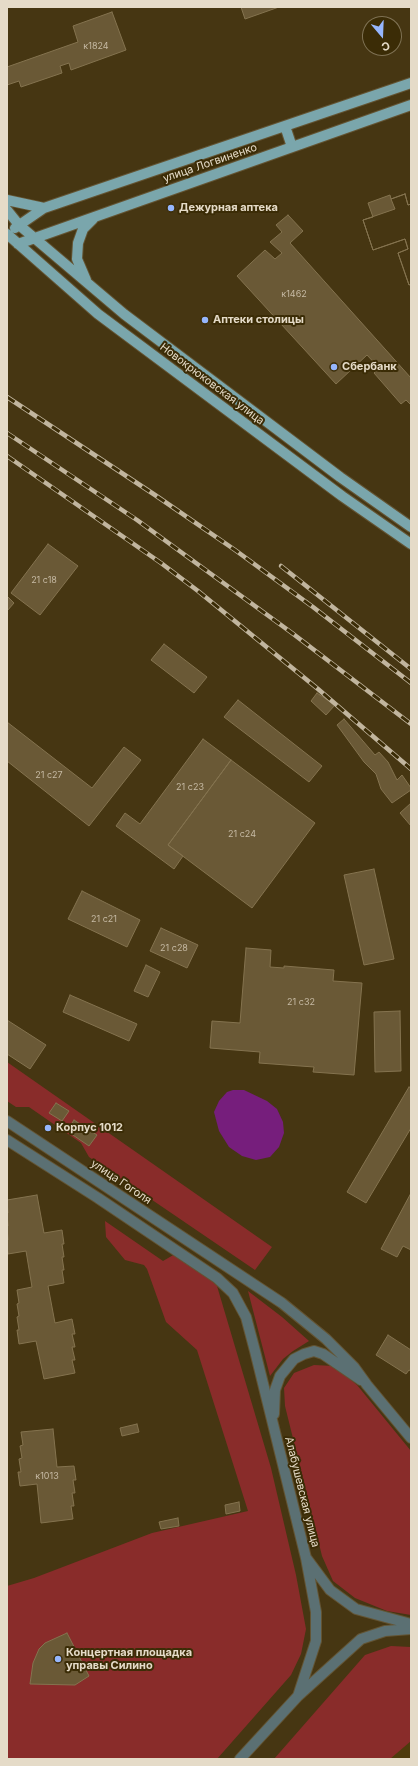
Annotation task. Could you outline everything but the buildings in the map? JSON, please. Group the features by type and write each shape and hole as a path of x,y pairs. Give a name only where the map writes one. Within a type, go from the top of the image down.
{"main road":[{"name":"улица Логвиненко","path":"8,235 19,225 44,208 411,83"},
{"name":"улица Логвиненко","path":"18,244 411,105"},
{"path":"285,126 292,147"},
{"path":"7,200 44,208"},
{"name":"Новокрюковская улица","path":"7,210 19,225 124,314 334,472 411,527"},
{"path":"87,282 77,259 78,243 83,229 96,216"},
{"name":"Новокрюковская улица","path":"8,235 98,314 342,496 411,544"}],"street":[{"name":"улица Гоголя","path":"7,1121 222,1263"},
{"name":"Алабушевская улица","path":"7,1140 98,1198 211,1274 234,1293 246,1317 306,1558 330,1590 356,1609 411,1624"},
{"name":"Алабушевская улица","path":"222,1263 282,1303 326,1339 354,1367 411,1438"},
{"name":"Алабушевская улица","path":"273,1423 275,1390 280,1376 294,1359 304,1354 314,1352 323,1354 368,1385"},
{"path":"298,1696 316,1640 316,1612 306,1558"},
{"path":"240,1759 298,1696 361,1639 386,1631 411,1629"}],"shaded area":[{"path":"7,1062 272,1247 255,1270 89,1157 81,1143 29,1107 16,1107 7,1101"},
{"path":"233,1090 244,1090 267,1101 277,1109 283,1122 284,1133 279,1147 270,1157 256,1160 242,1156 229,1147 219,1131 214,1112 219,1101 227,1092"},
{"path":"105,1221 163,1261 175,1254 204,1271 217,1286 271,1468 296,1575 306,1629 301,1654 291,1675 217,1759 7,1759 7,1586 34,1578 152,1533 248,1511 197,1350 166,1322 147,1269 144,1265 125,1260 106,1237"},
{"path":"248,1291 282,1317 309,1341 283,1359 270,1376"},
{"path":"314,1365 334,1366 357,1385 411,1451 411,1615 387,1611 355,1598 333,1581 322,1556 285,1406 284,1388 294,1373"},
{"path":"391,1646 411,1647 411,1741 390,1759 274,1759 365,1655"},
{"path":"411,1740 411,1759 389,1759"}],"railway":[{"path":"7,397 235,550 313,607 411,683"},
{"path":"7,433 137,520 292,633 411,724"},
{"path":"7,456 161,563 198,591 318,689 411,769"},
{"path":"281,566 411,669"}],"place":[{"name":"Дежурная аптека","path":"171,208"},
{"name":"Аптеки столицы","path":"205,320"},
{"name":"Сбербанк","path":"334,367"},
{"name":"Корпус 1012","path":"48,1128"},
{"name":"Концертная площадка управы Силино","path":"58,1659"}]}
